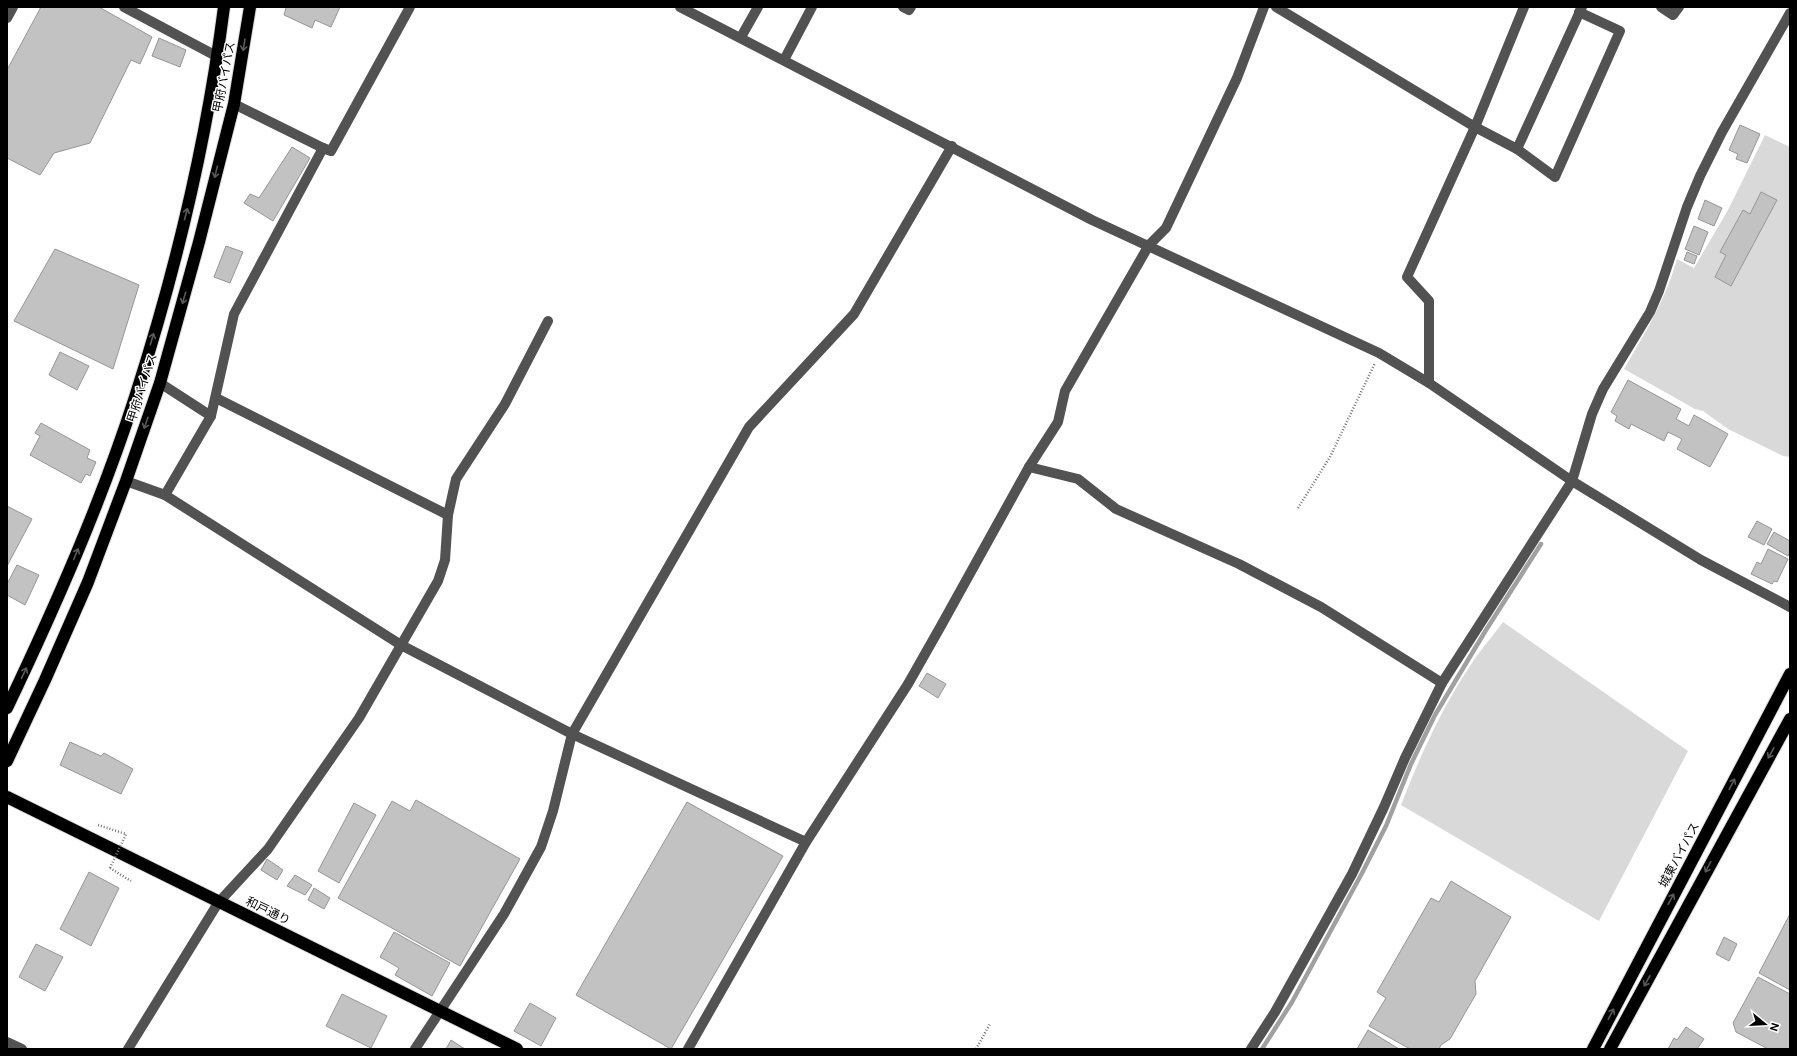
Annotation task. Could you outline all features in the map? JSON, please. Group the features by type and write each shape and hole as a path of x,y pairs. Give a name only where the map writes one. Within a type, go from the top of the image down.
{"highway":[{"name":"甲府バイパス","path":"7,708 37,645 83,537 135,398 188,206 218,57 224,7"},
{"name":"甲府バイパス","path":"7,761 46,680 88,582 126,481 160,383 199,242 234,104 250,7"},
{"name":"城東バイパス","path":"1593,1049 1790,674"},
{"path":"1610,1049 1790,719"},
{"name":"和戸通り","path":"7,797 218,903 517,1049"}],"street":[{"path":"7,18 13,7"},
{"path":"124,7 218,57"},
{"path":"234,104 331,151 410,7"},
{"path":"680,7 952,146 1092,220 1149,245 1379,354 1430,382 1572,481 1701,560 1790,608"},
{"path":"741,37 758,7"},
{"path":"784,60 812,7"},
{"path":"903,7 909,10 911,7"},
{"path":"688,1049 806,842 908,684 1029,467 1058,422 1065,391 1149,245 1166,228 1236,78 1264,7"},
{"path":"1276,7 1475,127 1517,149 1555,177 1620,32 1580,10 1517,149"},
{"path":"1430,382 1429,301 1408,277 1475,127 1524,7"},
{"path":"1661,7 1673,14 1679,7"},
{"path":"1251,1049 1275,1012 1352,874 1384,807 1405,758 1442,683 1572,481 1592,414 1604,389 1650,312 1659,291 1686,207 1700,176 1722,132 1790,13"},
{"path":"415,1049 504,914 541,847 553,811 572,734 749,426 854,314 952,146"},
{"path":"165,495 211,416 234,314 323,148"},
{"path":"128,1049 218,903 268,849 359,718 438,582 445,560 448,515 456,478 505,404 548,321"},
{"path":"160,383 211,416"},
{"path":"216,398 448,515"},
{"path":"1029,467 1078,479 1116,509 1239,564 1321,607 1442,683"},
{"path":"126,481 165,495 220,528 401,645 572,734 806,842"},
{"path":"7,1042 22,1049"}],"path":[{"path":"1298,508 1330,457 1379,354"},
{"path":"98,825 126,834 110,868 131,881"},
{"path":"976,1049 990,1024"}],"shaded area":[{"path":"1765,135 1790,147 1790,457 1783,456 1728,429 1703,411 1695,409 1624,369 1661,302 1677,259 1694,268 1728,210"},
{"path":"1503,622 1688,751 1599,921 1401,805 1441,714 1461,680"}],"building":[{"path":"41,7 99,7 152,37 140,64 131,60 90,143 54,153 40,175 7,158 7,70"},
{"path":"284,7 340,7 331,27 315,20 312,28 284,15 286,8"},
{"path":"159,38 186,50 180,67 152,56"},
{"path":"1740,125 1760,134 1747,163 1736,159 1738,154 1729,150"},
{"path":"292,147 310,158 273,221 244,203 250,194 259,198"},
{"path":"1761,192 1777,200 1731,286 1715,277 1726,255 1720,252 1743,210 1750,214"},
{"path":"1705,200 1722,208 1714,226 1698,219"},
{"path":"1694,226 1708,232 1699,255 1685,249"},
{"path":"226,246 243,252 230,283 214,277"},
{"path":"55,249 139,285 113,369 14,321"},
{"path":"1687,252 1697,256 1694,264 1684,260"},
{"path":"60,352 89,366 77,390 49,375"},
{"path":"1628,380 1681,409 1676,419 1689,426 1694,415 1728,434 1710,467 1677,449 1682,439 1668,432 1664,441 1631,424 1629,429 1615,421 1617,416 1611,412"},
{"path":"41,423 90,450 87,458 96,462 90,476 86,474 81,483 30,455 40,436 35,433"},
{"path":"7,506 32,519 7,566"},
{"path":"1757,521 1772,529 1764,545 1748,537"},
{"path":"1774,532 1790,541 1790,551 1788,556 1767,544"},
{"path":"1768,549 1788,559 1777,582 1774,581 1772,584 1751,574 1757,562 1761,564"},
{"path":"17,565 39,575 25,605 7,595 7,584"},
{"path":"927,673 946,684 938,698 919,686"},
{"path":"70,742 101,756 104,753 133,769 121,794 60,765"},
{"path":"416,800 520,859 460,966 338,898 392,801 410,811"},
{"path":"687,802 783,856 671,1049 576,995"},
{"path":"354,803 376,815 339,883 318,871"},
{"path":"267,859 283,870 277,880 261,870"},
{"path":"89,872 119,888 91,946 60,929"},
{"path":"295,875 312,885 305,895 287,886"},
{"path":"1451,881 1511,917 1475,981 1476,994 1450,1039 1441,1045 1439,1049 1410,1049 1369,1026 1386,998 1377,992 1431,898 1439,902"},
{"path":"314,888 330,898 324,909 308,900"},
{"path":"1790,914 1790,990 1759,973"},
{"path":"394,932 450,963 432,996 395,975 399,968 380,957"},
{"path":"1724,937 1737,944 1729,961 1716,954"},
{"path":"36,944 63,957 45,991 19,977"},
{"path":"1758,977 1790,994 1790,1049 1768,1049 1736,1032 1733,1023"},
{"path":"342,994 387,1016 371,1048 326,1026"},
{"path":"530,1003 556,1018 541,1046 514,1031"},
{"path":"1686,1027 1704,1039 1697,1049 1668,1049 1674,1038 1677,1040"},
{"path":"1368,1030 1399,1049 1357,1049"},
{"path":"451,1040 465,1049 446,1049"}],"waterway":[{"path":"1262,1049 1292,1002 1361,875 1386,826 1411,764 1435,715 1486,630 1541,544"}]}
